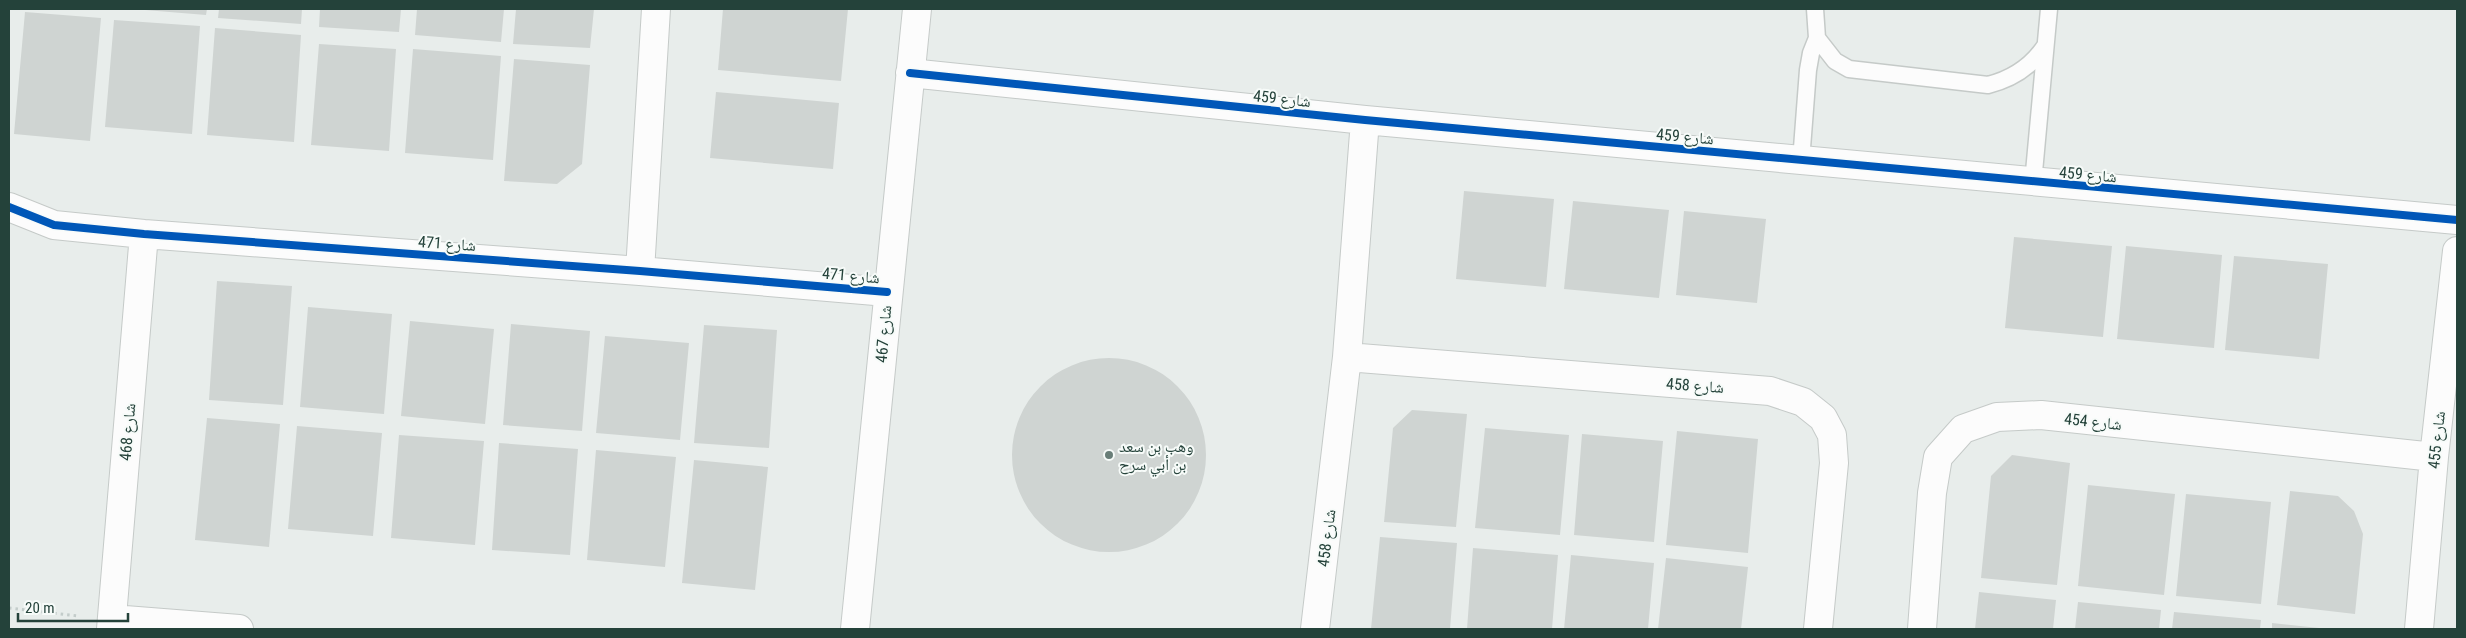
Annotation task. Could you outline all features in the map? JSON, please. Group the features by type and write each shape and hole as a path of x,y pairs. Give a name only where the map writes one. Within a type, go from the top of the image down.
{"street":[{"path":"640,271 656,9"},
{"name":"شارع 467","path":"855,629 916,9"},
{"name":"شارع 459","path":"910,73 1365,120 2033,183 2457,220"},
{"name":"شارع 458","path":"1315,629 1347,357 1365,120"},
{"name":"شارع 471","path":"9,207 54,224 144,234 640,271 887,292"},
{"name":"شارع 468","path":"111,624 144,234"},
{"name":"شارع 455","path":"2419,629 2434,457 2457,251"},
{"name":"شارع 458","path":"1347,357 1770,390 1803,402 1823,418 1832,435 1834,463 1818,629"},
{"name":"شارع 454","path":"1922,629 1932,493 1938,457 1963,429 1997,417 2041,415 2434,457"},
{"path":"111,624 239,629"}],"lane":[{"path":"1801,161 1808,70 1811,53 1817,38 1815,9"},
{"path":"2033,183 2049,9"},
{"path":"1817,38 1835,61 1849,69 1988,85 2006,80 2035,61 2045,46"}],"path":[{"path":"9,608 111,624"}],"building":[{"path":"133,9 207,9 206,15"},
{"path":"219,9 302,9 301,24 218,18"},
{"path":"320,9 401,9 399,32 319,27"},
{"path":"417,9 504,9 501,42 415,35"},
{"path":"516,9 594,9 590,48 513,44"},
{"path":"723,9 848,9 841,81 718,70"},
{"path":"25,12 101,18 90,141 14,134"},
{"path":"114,20 200,26 192,134 105,127"},
{"path":"215,28 301,35 294,142 207,135"},
{"path":"319,44 396,49 389,151 311,145"},
{"path":"413,49 501,56 493,160 405,153"},
{"path":"514,59 590,65 582,164 557,184 504,181"},
{"path":"716,92 839,103 833,169 710,158"},
{"path":"1464,191 1554,199 1546,287 1456,279"},
{"path":"1573,201 1669,210 1659,298 1564,289"},
{"path":"1684,211 1766,219 1757,303 1676,295"},
{"path":"2014,237 2112,246 2103,337 2005,328"},
{"path":"2126,246 2222,255 2214,348 2117,339"},
{"path":"2234,256 2328,264 2319,359 2225,350"},
{"path":"217,281 292,286 283,405 209,400"},
{"path":"308,307 392,314 384,414 300,407"},
{"path":"410,321 494,329 485,424 401,416"},
{"path":"511,324 590,331 582,431 503,425"},
{"path":"704,325 777,330 769,448 694,443"},
{"path":"605,336 689,343 680,440 596,433"},
{"name":"وهب بن سعد بن أبي سرح","path":"1119,358 1128,359 1155,369 1178,386 1190,401 1199,418 1205,436 1205,474 1199,492 1190,509 1178,524 1163,536 1146,545 1128,551 1099,552 1090,551 1063,541 1047,530 1034,517 1023,501 1013,474 1012,445 1013,436 1023,409 1034,393 1047,380 1063,369 1090,359"},
{"path":"1412,410 1467,414 1456,527 1384,522 1393,428"},
{"path":"207,418 280,424 269,547 195,540"},
{"path":"297,426 382,433 373,536 288,529"},
{"path":"1485,428 1569,435 1560,535 1475,528"},
{"path":"1677,431 1758,439 1748,553 1666,545"},
{"path":"1582,434 1663,441 1654,542 1574,535"},
{"path":"399,435 484,441 475,545 391,538"},
{"path":"499,443 578,449 570,555 492,550"},
{"path":"596,450 676,457 665,567 587,560"},
{"path":"2012,455 2070,463 2057,585 1981,578 1991,476"},
{"path":"694,460 768,467 755,590 682,583"},
{"path":"2088,485 2175,494 2164,595 2078,586"},
{"path":"2290,491 2338,496 2354,511 2363,534 2355,614 2277,605"},
{"path":"2186,494 2271,502 2261,604 2176,596"},
{"path":"1380,537 1457,543 1450,629 1371,629"},
{"path":"1473,548 1558,555 1552,629 1467,629"},
{"path":"1571,555 1654,563 1648,629 1564,629"},
{"path":"1666,558 1748,567 1741,629 1658,629"},
{"path":"1979,592 2056,600 2053,629 1975,629"},
{"path":"2078,602 2161,610 2159,629 2075,629"},
{"path":"2174,612 2261,620 2260,629 2172,629"},
{"path":"2272,623 2319,628 2319,629 2272,629"}],"cycle path":[{"path":"910,73 1365,120 2457,220"},
{"path":"9,207 54,225 144,234 640,271 887,292"}],"place":[{"name":"وهب بن سعد بن أبي سرح","path":"1109,455"}]}
